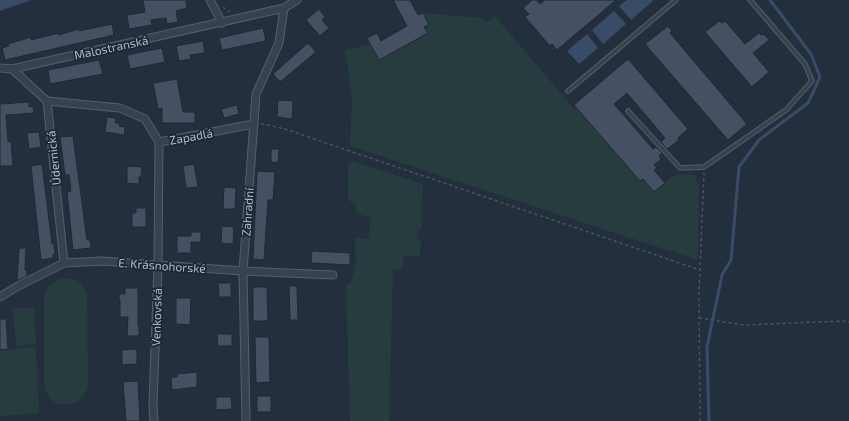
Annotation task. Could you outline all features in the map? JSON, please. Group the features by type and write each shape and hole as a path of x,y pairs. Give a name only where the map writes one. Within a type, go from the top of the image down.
{"street":[{"path":"210,0 222,23"},
{"name":"Malostranská","path":"0,68 12,69 222,23 284,8 297,0"},
{"name":"Zahradní","path":"246,421 243,271 256,94 279,43 284,8"},
{"path":"12,69 47,101"},
{"name":"Zapadlá","path":"47,101 120,108 145,119 158,142 254,124"},
{"name":"Údernická","path":"47,101 64,263"},
{"name":"Venkovská","path":"154,421 153,406 158,264 158,142"},
{"name":"E. Krásnohorské","path":"0,297 18,286 64,263 102,260 243,271 333,274"}],"lane":[{"path":"568,91 676,0"},
{"path":"628,111 680,168 704,167 786,110 812,81 805,64 750,0"}],"path":[{"path":"222,6 232,12"},
{"path":"254,124 268,125 285,129 700,270"},
{"path":"700,421 699,318 704,167"},
{"path":"699,318 744,325 849,322"}],"green space":[{"path":"423,13 482,18 487,23 495,16 575,110 577,108 640,181 643,179 654,191 672,177 687,174 694,175 699,184 698,260 350,146 352,97 345,51 370,44 379,60 427,33 424,27 429,24"},
{"path":"352,161 423,184 421,229 417,233 417,237 421,241 420,257 404,255 402,269 393,270 389,421 350,421 346,284 350,284 354,273 356,261 355,237 368,239 371,218 357,213 355,204 348,200 348,165"},
{"path":"65,278 73,279 79,282 87,295 88,383 85,393 80,399 66,405 51,399 46,393 44,383 44,296 52,283"},
{"path":"34,307 36,344 16,346 13,309"},
{"path":"36,347 39,413 0,416 0,350"}],"water":[{"path":"0,0 31,0 0,11"},
{"path":"627,0 653,1 631,20 619,6"},
{"path":"614,11 626,24 603,44 592,30"},
{"path":"587,34 598,48 579,64 567,51"}],"building":[{"path":"143,0 186,0 187,8 176,11 178,22 167,24 166,18 151,20 152,25 129,29 127,15 145,12"},
{"path":"393,0 410,0 418,15 423,13 429,25 424,27 428,33 379,60 367,38 377,33 381,41 407,26"},
{"path":"532,0 537,0 540,4 545,0 616,0 557,50 552,44 550,46 525,17 529,14 523,8"},
{"path":"319,9 325,17 322,20 329,28 320,36 306,20"},
{"path":"719,21 722,23 725,21 745,44 759,33 761,35 764,34 769,40 753,53 769,72 752,87 705,32"},
{"path":"112,24 114,35 5,60 2,48 9,46 8,44 31,37 31,40 59,33 59,35 79,29 79,31"},
{"path":"668,26 672,31 670,33 747,124 728,140 645,44"},
{"path":"263,28 266,41 222,50 219,38"},
{"path":"203,41 205,53 190,55 191,59 179,61 176,46"},
{"path":"308,43 316,52 280,82 273,74"},
{"path":"162,48 165,62 130,69 127,55"},
{"path":"628,59 688,129 678,138 679,140 667,149 661,142 665,138 627,93 614,104 653,149 656,147 662,153 659,156 661,159 654,165 657,168 654,170 665,183 654,192 643,179 640,181 574,105"},
{"path":"99,60 103,74 50,84 48,70"},
{"path":"177,79 183,112 195,112 195,123 162,123 162,108 158,109 153,83"},
{"path":"278,100 293,101 292,119 277,117"},
{"path":"29,102 29,107 33,106 34,113 6,115 8,142 11,141 13,166 0,166 0,104"},
{"path":"237,105 239,114 224,118 221,109"},
{"path":"107,117 116,118 115,123 119,123 119,126 125,127 124,135 105,132"},
{"path":"39,132 41,147 29,149 27,133"},
{"path":"73,136 87,240 90,240 91,248 73,250 67,192 71,191 69,175 65,175 60,137"},
{"path":"271,149 279,149 278,163 271,162"},
{"path":"42,164 52,244 54,244 55,254 53,254 53,258 41,260 31,166"},
{"path":"194,164 198,187 186,188 183,166"},
{"path":"127,166 142,167 141,177 139,177 139,184 127,183"},
{"path":"257,171 275,172 273,200 268,200 264,260 253,259"},
{"path":"224,187 236,188 235,209 223,209"},
{"path":"136,208 146,208 146,227 132,227 132,213 136,213"},
{"path":"222,226 234,227 233,244 221,243"},
{"path":"191,232 201,232 201,242 191,242 191,253 177,253 177,236 191,236"},
{"path":"19,248 26,248 25,270 27,270 27,276 17,281"},
{"path":"312,251 350,253 350,265 311,263"},
{"path":"218,283 231,283 231,297 219,297"},
{"path":"289,286 297,286 298,320 290,320"},
{"path":"253,287 267,287 268,321 253,321"},
{"path":"125,288 138,288 139,336 127,336 128,317 120,317 119,294 125,294"},
{"path":"176,298 191,298 190,325 176,324"},
{"path":"0,319 6,319 8,349 0,350"},
{"path":"217,334 232,334 232,346 218,346"},
{"path":"255,337 269,337 270,382 256,383"},
{"path":"137,349 137,364 122,365 122,350"},
{"path":"197,372 197,387 172,390 171,377 177,377 177,374"},
{"path":"138,381 140,421 126,421 123,382"},
{"path":"257,396 271,396 271,412 257,412"},
{"path":"216,397 231,397 232,409 216,410"}],"waterway":[{"path":"709,421 707,347 722,275 731,260 739,167 759,140 808,103 820,77 811,54 770,0"}]}
